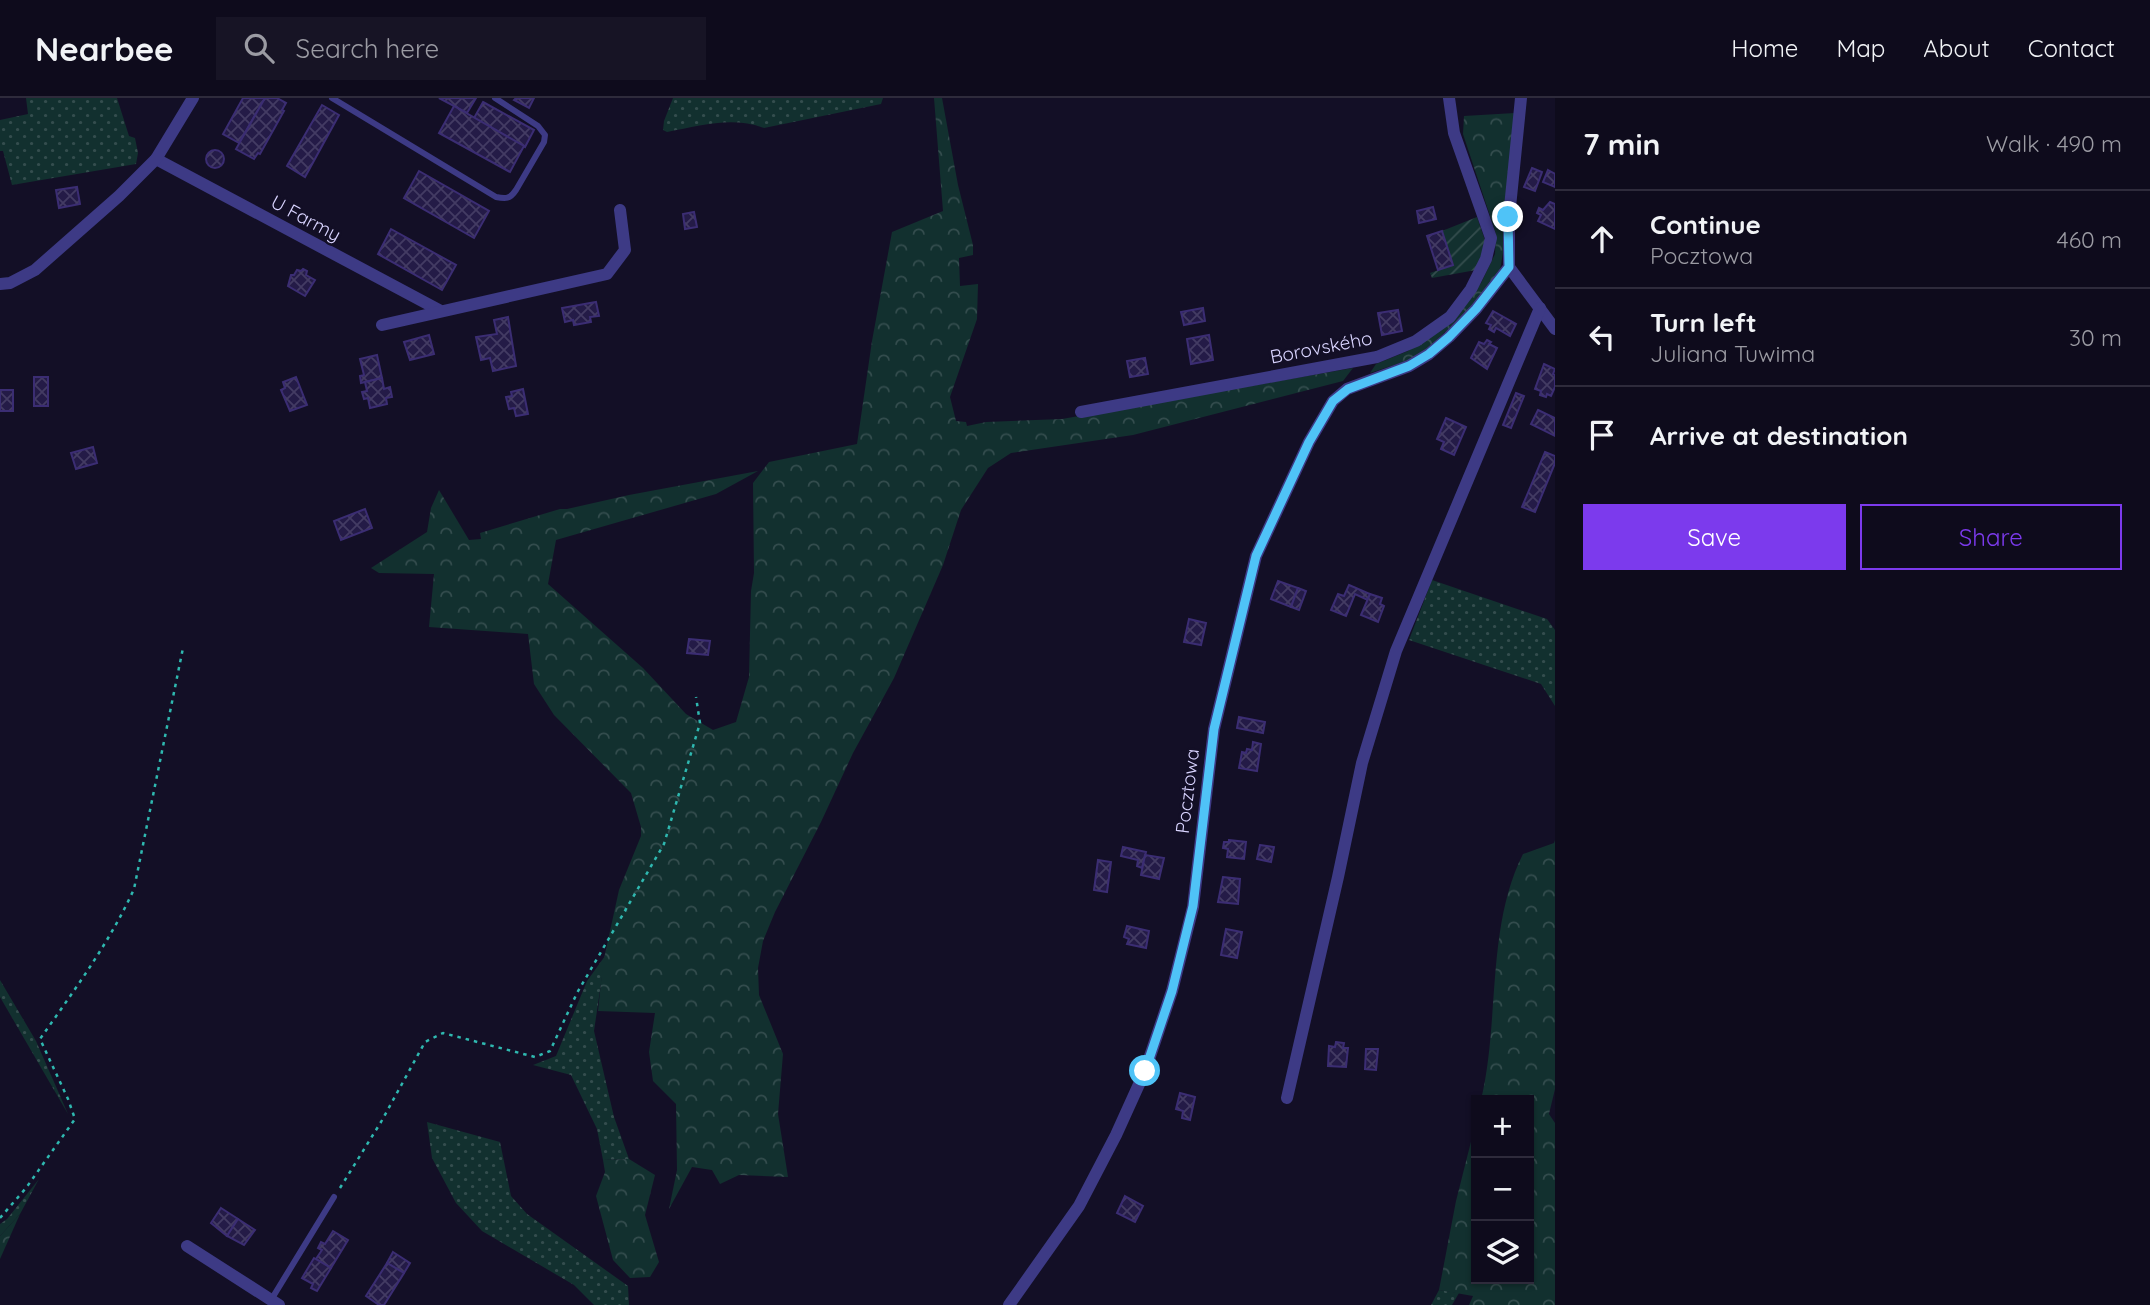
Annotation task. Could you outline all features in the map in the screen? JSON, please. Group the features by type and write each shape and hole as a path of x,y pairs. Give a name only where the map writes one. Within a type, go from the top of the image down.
{"street":[{"path":"0,284 10,283 35,270 119,196 156,159 193,98"},
{"name":"Borovského","path":"1081,412 1377,357 1416,341 1450,317 1476,279 1486,259 1491,238 1454,133 1449,98"},
{"path":"1521,98 1508,217 1509,267 1555,329"},
{"name":"U Farmy","path":"156,159 439,310"},
{"path":"382,325 607,274 625,250 620,210"},
{"name":"Pocztowa","path":"1009,1305 1079,1206 1145,1071 1172,991 1193,906 1214,729 1256,556 1309,442 1333,401 1348,389 1409,366 1429,354 1476,309 1509,267"},
{"path":"1287,1098 1362,763 1396,652 1540,308"},
{"path":"187,1246 275,1302"}],"lane":[{"path":"332,98 504,199 513,195 544,142 545,135 538,126 495,98"},
{"path":"275,1302 334,1197"}],"path":[{"path":"0,1218 26,1188 75,1119 40,1039 124,910 134,889 183,648"},
{"path":"334,1197 381,1122 425,1042 443,1032 534,1057 550,1051 577,993 664,844 700,723 696,697"}],"green space":[{"path":"26,98 117,98 129,136 135,138 138,153 136,164 12,185 3,151 0,151 0,120 28,114"},
{"path":"673,98 883,98 881,104 764,128 728,122 667,132 663,130 664,121"},
{"path":"934,98 942,98 958,185 973,245 973,255 959,258 960,286 978,284 977,319 950,397 956,421 966,422 967,426 986,422 1062,419 1353,368 1343,381 1133,435 1011,453 988,468 961,510 943,565 894,678 853,753 763,941 758,968 759,995 783,1054 778,1114 788,1177 739,1175 720,1184 712,1170 692,1167 669,1209 677,1170 676,1104 653,1081 649,1052 655,1013 598,1011 603,963 619,890 641,836 631,793 554,715 534,684 528,634 429,627 434,574 379,573 371,568 427,532 431,508 439,490 469,540 481,539 480,533 560,509 758,471 716,494 556,540 548,584 643,668 686,714 713,730 736,722 749,677 751,591 754,573 753,483 769,462 857,444 892,232 943,211"},
{"path":"1515,113 1500,270 1476,303 1427,349 1409,360 1370,373 1376,364 1408,351 1457,314 1481,283 1495,254 1496,234 1463,134 1464,116"},
{"path":"1477,217 1488,249 1476,270 1432,278 1430,273 1453,265 1442,231"},
{"path":"1432,580 1547,619 1555,630 1555,706 1541,684 1409,640"},
{"path":"1555,840 1555,1089 1549,1114 1555,1123 1555,1305 1469,1305 1473,1296 1439,1290 1456,1201 1471,1142 1471,1284 1534,1284 1534,1095 1482,1095 1487,1070 1498,943 1511,882 1523,854 1554,843"},
{"path":"605,956 594,1031 614,1117 629,1159 603,1160 597,1129 571,1075 533,1065 556,1056 587,981"},
{"path":"0,980 36,1041 68,1114 0,997"},
{"path":"427,1122 500,1142 511,1196 527,1214 628,1286 629,1305 594,1305 574,1285 482,1231 456,1203 432,1158"},
{"path":"629,1159 655,1175 645,1215 659,1262 650,1277 630,1278 613,1260 596,1196 605,1172 603,1160"},
{"path":"39,1179 20,1214 0,1236 0,1224"},
{"path":"20,1214 0,1259 0,1236"},
{"path":"1439,1290 1459,1293 1452,1305 1431,1305"}],"building":[{"path":"243,98 265,98 239,143 223,134"},
{"path":"265,98 277,98 286,103 260,154 254,159 236,149"},
{"path":"439,98 476,98 467,113"},
{"path":"534,98 529,108 514,100"},
{"path":"483,102 534,130 525,147 474,118"},
{"path":"322,105 339,115 305,177 287,166"},
{"path":"454,106 524,146 510,172 439,133"},
{"path":"211,150 219,150 224,159 222,166 211,168 206,163 206,155"},
{"path":"1532,168 1542,172 1535,191 1524,187"},
{"path":"1548,170 1555,174 1555,187 1543,182"},
{"path":"419,171 489,211 474,238 404,198"},
{"path":"77,187 80,204 59,208 56,190"},
{"path":"1550,202 1555,204 1555,229 1538,221 1541,215 1537,213 1539,208 1543,210"},
{"path":"1433,207 1436,219 1419,223 1417,211"},
{"path":"694,212 697,227 685,229 683,214"},
{"path":"391,229 456,265 442,290 378,254"},
{"path":"1442,231 1453,265 1438,270 1427,236"},
{"path":"303,269 307,271 306,275 315,280 305,296 288,286 291,275"},
{"path":"596,302 599,316 590,317 591,322 574,325 573,320 565,322 562,308"},
{"path":"1203,308 1205,321 1184,325 1181,312"},
{"path":"1398,310 1402,331 1382,335 1378,313"},
{"path":"1493,311 1516,324 1510,336 1496,328 1494,332 1489,329 1491,325 1486,323"},
{"path":"508,317 516,366 493,371 490,358 481,360 476,337 497,334 494,320"},
{"path":"429,335 434,354 410,360 404,342"},
{"path":"1209,335 1213,360 1191,364 1187,339"},
{"path":"1487,340 1497,348 1487,369 1471,358 1479,342 1484,344"},
{"path":"377,355 382,378 361,383 360,376 364,375 360,359"},
{"path":"1145,358 1148,374 1130,377 1127,361"},
{"path":"1544,364 1555,369 1555,387 1551,396 1547,394 1546,397 1535,389"},
{"path":"34,377 48,377 48,406 34,406"},
{"path":"296,377 307,405 290,411 281,390 285,388 283,382"},
{"path":"382,378 384,389 390,387 392,397 386,398 387,404 370,408 368,398 364,399 362,392 367,391 365,382"},
{"path":"523,389 528,414 516,416 514,408 509,409 506,397 512,396 511,392"},
{"path":"0,390 13,390 13,411 0,411"},
{"path":"1516,393 1524,396 1511,428 1503,425"},
{"path":"1538,410 1555,418 1555,436 1531,424"},
{"path":"1446,418 1466,427 1454,455 1441,449 1444,442 1437,439"},
{"path":"93,447 97,463 76,469 71,453"},
{"path":"1545,452 1555,456 1555,463 1535,512 1522,507"},
{"path":"365,509 372,528 341,540 334,521"},
{"path":"1278,581 1298,588 1291,607 1271,599"},
{"path":"1349,585 1370,594 1368,600 1355,594 1346,616 1331,610 1338,594 1344,596"},
{"path":"1298,588 1306,591 1299,610 1291,607"},
{"path":"1370,594 1382,598 1380,604 1384,606 1378,622 1361,615"},
{"path":"1189,619 1206,623 1201,645 1184,642"},
{"path":"689,639 710,641 708,655 687,653"},
{"path":"1239,717 1265,722 1263,733 1237,728"},
{"path":"1253,742 1261,744 1257,771 1239,768 1242,752 1252,750"},
{"path":"1224,842 1246,842 1244,859 1227,857 1228,849 1223,848"},
{"path":"1260,845 1274,847 1271,862 1257,859"},
{"path":"1123,847 1146,852 1142,868 1137,866 1138,860 1121,856"},
{"path":"1145,855 1164,858 1159,879 1141,875"},
{"path":"1098,860 1111,862 1107,892 1094,890"},
{"path":"1223,877 1240,879 1238,904 1218,902"},
{"path":"1127,926 1149,931 1146,948 1127,944 1129,939 1124,937"},
{"path":"1226,929 1242,932 1237,958 1221,955"},
{"path":"1336,1042 1344,1043 1343,1048 1348,1048 1346,1067 1328,1066 1329,1046 1335,1047"},
{"path":"1366,1049 1378,1049 1376,1070 1365,1069"},
{"path":"1180,1093 1195,1097 1190,1120 1182,1118 1183,1111 1176,1109"},
{"path":"1125,1196 1143,1206 1135,1222 1117,1213"},
{"path":"221,1208 238,1219 227,1236 211,1223"},
{"path":"238,1219 255,1230 244,1245 227,1236"},
{"path":"333,1231 348,1240 331,1268 316,1259 322,1250 318,1248 321,1242 325,1244"},
{"path":"393,1252 410,1263 404,1273 387,1263"},
{"path":"314,1258 331,1268 317,1291 311,1288 313,1284 302,1278"},
{"path":"387,1263 404,1273 384,1305 379,1305 366,1296"}],"route":[{"path":"1145,1071 1172,991 1193,906 1214,729 1256,556 1309,442 1333,401 1348,389 1386,376 1429,354 1476,309 1509,267 1508,217"}]}
